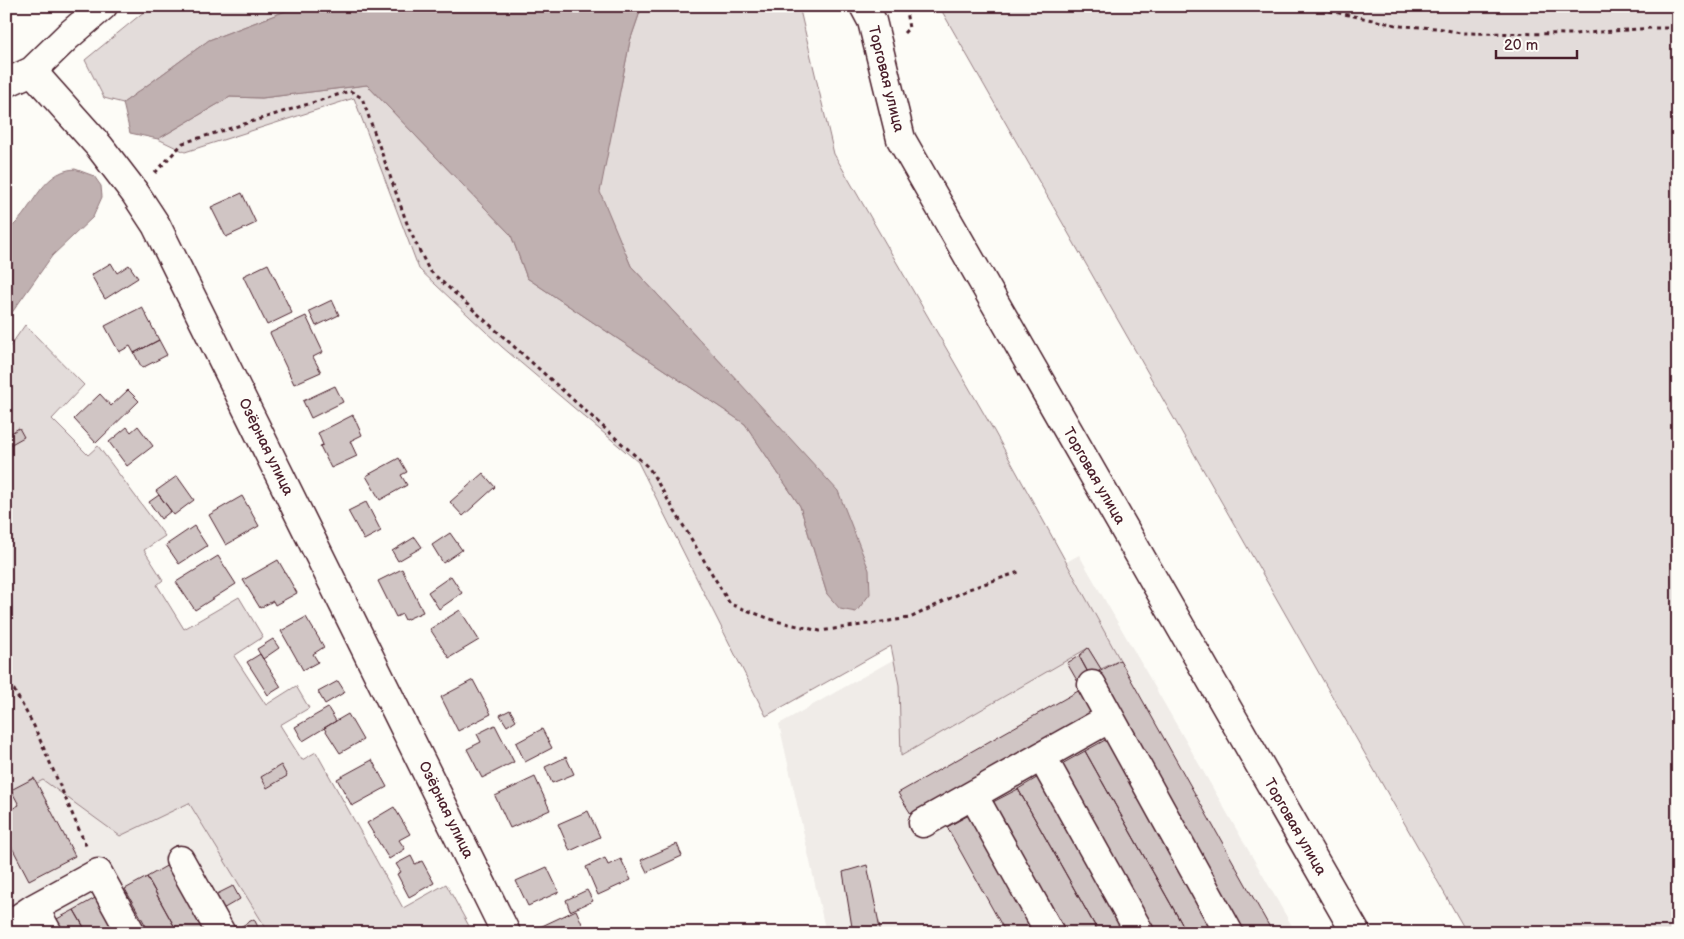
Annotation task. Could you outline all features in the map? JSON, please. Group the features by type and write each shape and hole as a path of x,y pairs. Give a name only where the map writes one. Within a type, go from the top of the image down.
{"street":[{"path":"6,83 32,71 68,36 103,6"},
{"name":"Торговая улица","path":"864,6 872,21 901,139 1356,933"},
{"name":"Озёрная улица","path":"32,71 99,146 135,193 161,234 506,933"},
{"path":"1092,685 1229,933"},
{"path":"923,823 1110,718"},
{"path":"1042,757 1140,933"},
{"path":"973,795 1050,933"},
{"path":"180,860 220,933"},
{"path":"6,927 34,908 98,873 132,933"},
{"path":"34,908 48,933"}],"path":[{"path":"1306,6 1401,26 1438,28 1460,33 1574,34 1678,28"},
{"path":"135,193 183,143 350,91 362,98 409,229 429,270 649,468 730,604 776,621 820,630 910,618 969,588 1019,572"},
{"path":"6,686 14,690 34,726 98,873"}],"shaded area":[{"path":"151,6 299,6 209,40 123,103 104,98 85,60"},
{"path":"299,6 642,6 630,41 600,192 631,266 838,491 869,570 870,594 856,612 840,609 827,594 800,506 745,424 527,278 511,235 367,85 262,98 230,97 158,139 130,133 123,103 209,40"},
{"path":"642,6 799,6 834,154 994,431 1120,660 1101,669 1088,648 901,756 899,685 891,646 766,716 638,462 502,347 419,269 354,98 185,152 158,139 230,97 262,98 367,85 511,235 527,278 745,424 800,506 827,594 856,611 738,381 631,266 599,192 630,41"},
{"path":"939,6 1678,6 1678,933 1467,933"},
{"path":"75,169 94,176 101,186 102,197 93,217 52,256 6,321 6,231 23,215 53,177"},
{"path":"25,325 84,385 52,419 88,455 98,446 165,536 144,550 163,580 157,585 184,629 239,597 263,637 234,656 266,705 296,686 309,708 280,725 302,760 316,752 403,908 446,884 469,926 458,933 269,933 189,803 120,836 43,780 6,799 6,352"},
{"path":"1079,555 1296,933 826,933 779,724"},
{"path":"6,770 189,803 269,933 6,933"}],"building":[{"path":"242,193 256,223 226,237 211,207"},
{"path":"111,263 117,273 129,265 138,278 105,299 91,275"},
{"path":"268,264 292,313 267,325 243,276"},
{"path":"332,300 339,315 316,326 309,311"},
{"path":"142,307 159,340 134,353 130,346 119,352 105,326"},
{"path":"306,316 323,352 313,357 321,372 294,384 270,333"},
{"path":"159,340 167,355 142,368 134,353"},
{"path":"335,386 343,402 311,418 303,401"},
{"path":"128,390 139,401 96,443 74,419 100,394 111,406"},
{"path":"353,415 362,435 350,441 357,456 331,468 320,446 323,445 318,433"},
{"path":"138,426 153,446 127,466 109,442 127,427 131,432"},
{"path":"19,428 24,437 6,447 6,436"},
{"path":"399,458 407,472 401,475 407,485 380,500 366,476"},
{"path":"483,473 495,487 463,516 450,502"},
{"path":"177,476 194,500 174,515 156,491"},
{"path":"159,495 171,511 161,519 149,502"},
{"path":"242,496 259,526 226,545 209,515"},
{"path":"366,502 381,531 364,540 348,511"},
{"path":"194,526 207,546 179,564 166,545"},
{"path":"450,533 462,550 443,563 432,545"},
{"path":"415,537 422,547 398,561 392,551"},
{"path":"218,556 236,584 195,610 176,582"},
{"path":"278,560 297,593 275,605 273,601 260,608 243,580"},
{"path":"402,569 423,612 405,620 402,614 396,617 378,581"},
{"path":"451,576 462,593 439,609 428,592"},
{"path":"460,610 479,640 449,658 430,629"},
{"path":"306,617 324,647 313,654 318,662 303,670 281,631"},
{"path":"273,639 279,648 263,659 257,649"},
{"path":"1088,648 1101,669 1091,678 1079,656"},
{"path":"260,654 281,687 268,695 247,662"},
{"path":"1079,656 1091,678 1079,684 1067,663"},
{"path":"1120,660 1273,933 1242,933 1097,673"},
{"path":"473,680 491,714 458,731 441,697"},
{"path":"338,681 345,692 325,704 318,692"},
{"path":"1080,690 1093,712 911,814 898,793"},
{"path":"328,708 336,721 303,741 295,727"},
{"path":"510,710 516,720 507,726 500,715"},
{"path":"348,714 363,740 340,753 324,728"},
{"path":"495,725 514,762 482,778 467,749 481,742 477,734"},
{"path":"542,729 552,748 525,762 516,743"},
{"path":"1107,739 1216,933 1187,933 1085,751"},
{"path":"1085,751 1187,933 1155,933 1060,765"},
{"path":"566,757 574,774 552,783 545,767"},
{"path":"372,760 387,787 352,806 337,779"},
{"path":"281,765 287,776 267,788 261,777"},
{"path":"1040,776 1128,933 1099,933 1018,789"},
{"path":"535,777 550,810 510,828 495,796"},
{"path":"34,778 75,856 29,880 6,836 6,812 19,805 11,790"},
{"path":"1018,789 1099,933 1067,933 993,802"},
{"path":"394,807 410,834 399,840 405,849 389,859 367,823"},
{"path":"588,811 600,837 570,851 558,824"},
{"path":"969,815 1035,933 1006,933 947,827"},
{"path":"677,844 682,856 647,872 641,860"},
{"path":"411,856 415,864 422,861 434,883 409,897 397,874 401,872 396,864"},
{"path":"605,858 608,865 621,859 631,880 598,895 586,867"},
{"path":"168,865 206,933 178,933 147,877"},
{"path":"867,865 881,933 853,933 843,872"},
{"path":"547,867 559,892 528,906 516,881"},
{"path":"147,877 178,933 150,933 125,889"},
{"path":"233,886 240,899 221,910 213,896"},
{"path":"587,890 593,901 570,911 566,900"},
{"path":"97,897 116,933 87,933 74,910"},
{"path":"74,910 87,932 59,933 53,921"},
{"path":"576,910 586,933 543,933 540,927"},
{"path":"254,919 261,933 234,933 233,931"}]}
